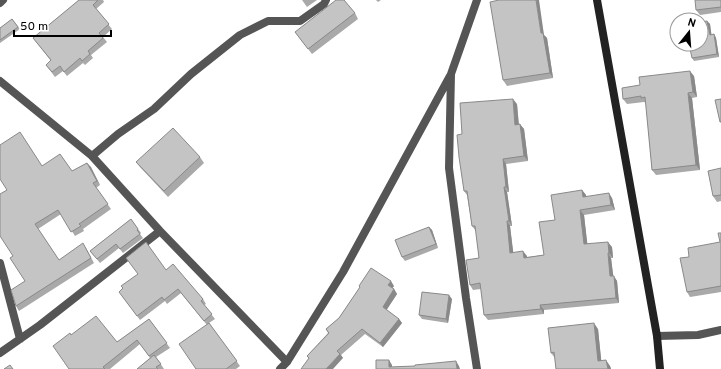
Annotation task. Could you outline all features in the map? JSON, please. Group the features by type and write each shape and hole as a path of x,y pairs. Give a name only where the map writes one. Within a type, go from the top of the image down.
{"main road":[{"path":"598,0 656,336 660,369"}],"street":[{"path":"0,3 3,0"},
{"path":"92,156 118,134 154,109 191,74 240,35 268,21 300,21 324,4 326,0"},
{"path":"280,369 287,362 342,272 451,74 477,0"},
{"path":"451,74 449,168 477,369"},
{"path":"0,81 92,156 160,231 287,362"},
{"path":"0,353 40,325 160,231"},
{"path":"0,263 20,339"},
{"path":"656,336 698,334 721,330"}],"building":[{"path":"79,0 98,0 93,5 109,24 99,33 103,38 88,51 90,54 82,61 80,58 64,72 60,66 52,72 46,65 51,60 33,38"},
{"path":"336,0 344,0 355,13 308,49 295,32"},
{"path":"499,0 536,0 541,33 543,33 550,73 503,80 490,2"},
{"path":"695,0 721,0 721,7 696,10"},
{"path":"12,19 18,27 0,40 0,28"},
{"path":"709,30 710,35 714,34 717,54 692,58 691,52 709,52"},
{"path":"690,71 693,92 688,93 696,165 652,170 645,97 641,98 641,96 623,99 622,88 640,85 639,77"},
{"path":"513,99 515,125 520,124 524,156 503,159 506,187 504,187 509,221 507,221 510,253 523,251 524,258 544,255 539,222 555,220 551,195 582,190 583,197 609,193 611,205 580,210 584,244 608,242 610,276 614,276 616,298 540,305 541,309 484,315 480,283 470,285 466,260 479,258 475,226 472,226 467,191 464,191 459,157 457,135 462,134 460,103"},
{"path":"721,99 721,122 720,122 715,100"},
{"path":"173,128 200,157 164,191 136,162"},
{"path":"20,132 42,166 60,154 72,171 87,163 97,181 93,183 108,204 79,224 81,226 71,232 58,210 35,224 59,260 83,243 91,258 16,306 11,290 25,281 10,258 13,256 0,236 0,194 7,190 0,179 0,145"},
{"path":"721,168 721,195 713,196 708,171"},
{"path":"131,219 140,234 120,249 116,244 97,259 90,251"},
{"path":"429,227 436,244 402,257 395,240"},
{"path":"718,233 721,233 721,286 687,292 680,258 689,257 688,248 720,242"},
{"path":"146,242 166,270 173,264 203,299 201,301 212,314 204,321 178,289 164,300 162,297 137,316 119,292 123,288 121,286 138,274 126,258"},
{"path":"371,268 391,281 388,285 394,289 383,307 399,319 380,343 362,329 337,351 340,354 326,369 301,369 309,358 307,356 329,333 326,329 339,318"},
{"path":"422,292 449,295 446,319 419,315"},
{"path":"96,316 117,342 149,319 167,343 149,356 137,340 103,367 105,369 69,369 53,346 70,333 71,335"},
{"path":"209,323 237,361 226,369 196,369 179,344"},
{"path":"594,323 598,361 606,360 608,369 556,369 554,352 551,353 548,328"},
{"path":"154,355 161,364 156,367 158,369 137,369"},
{"path":"376,360 389,360 389,367 415,366 456,361 457,369 376,369"},
{"path":"10,365 13,369 4,369"}]}
